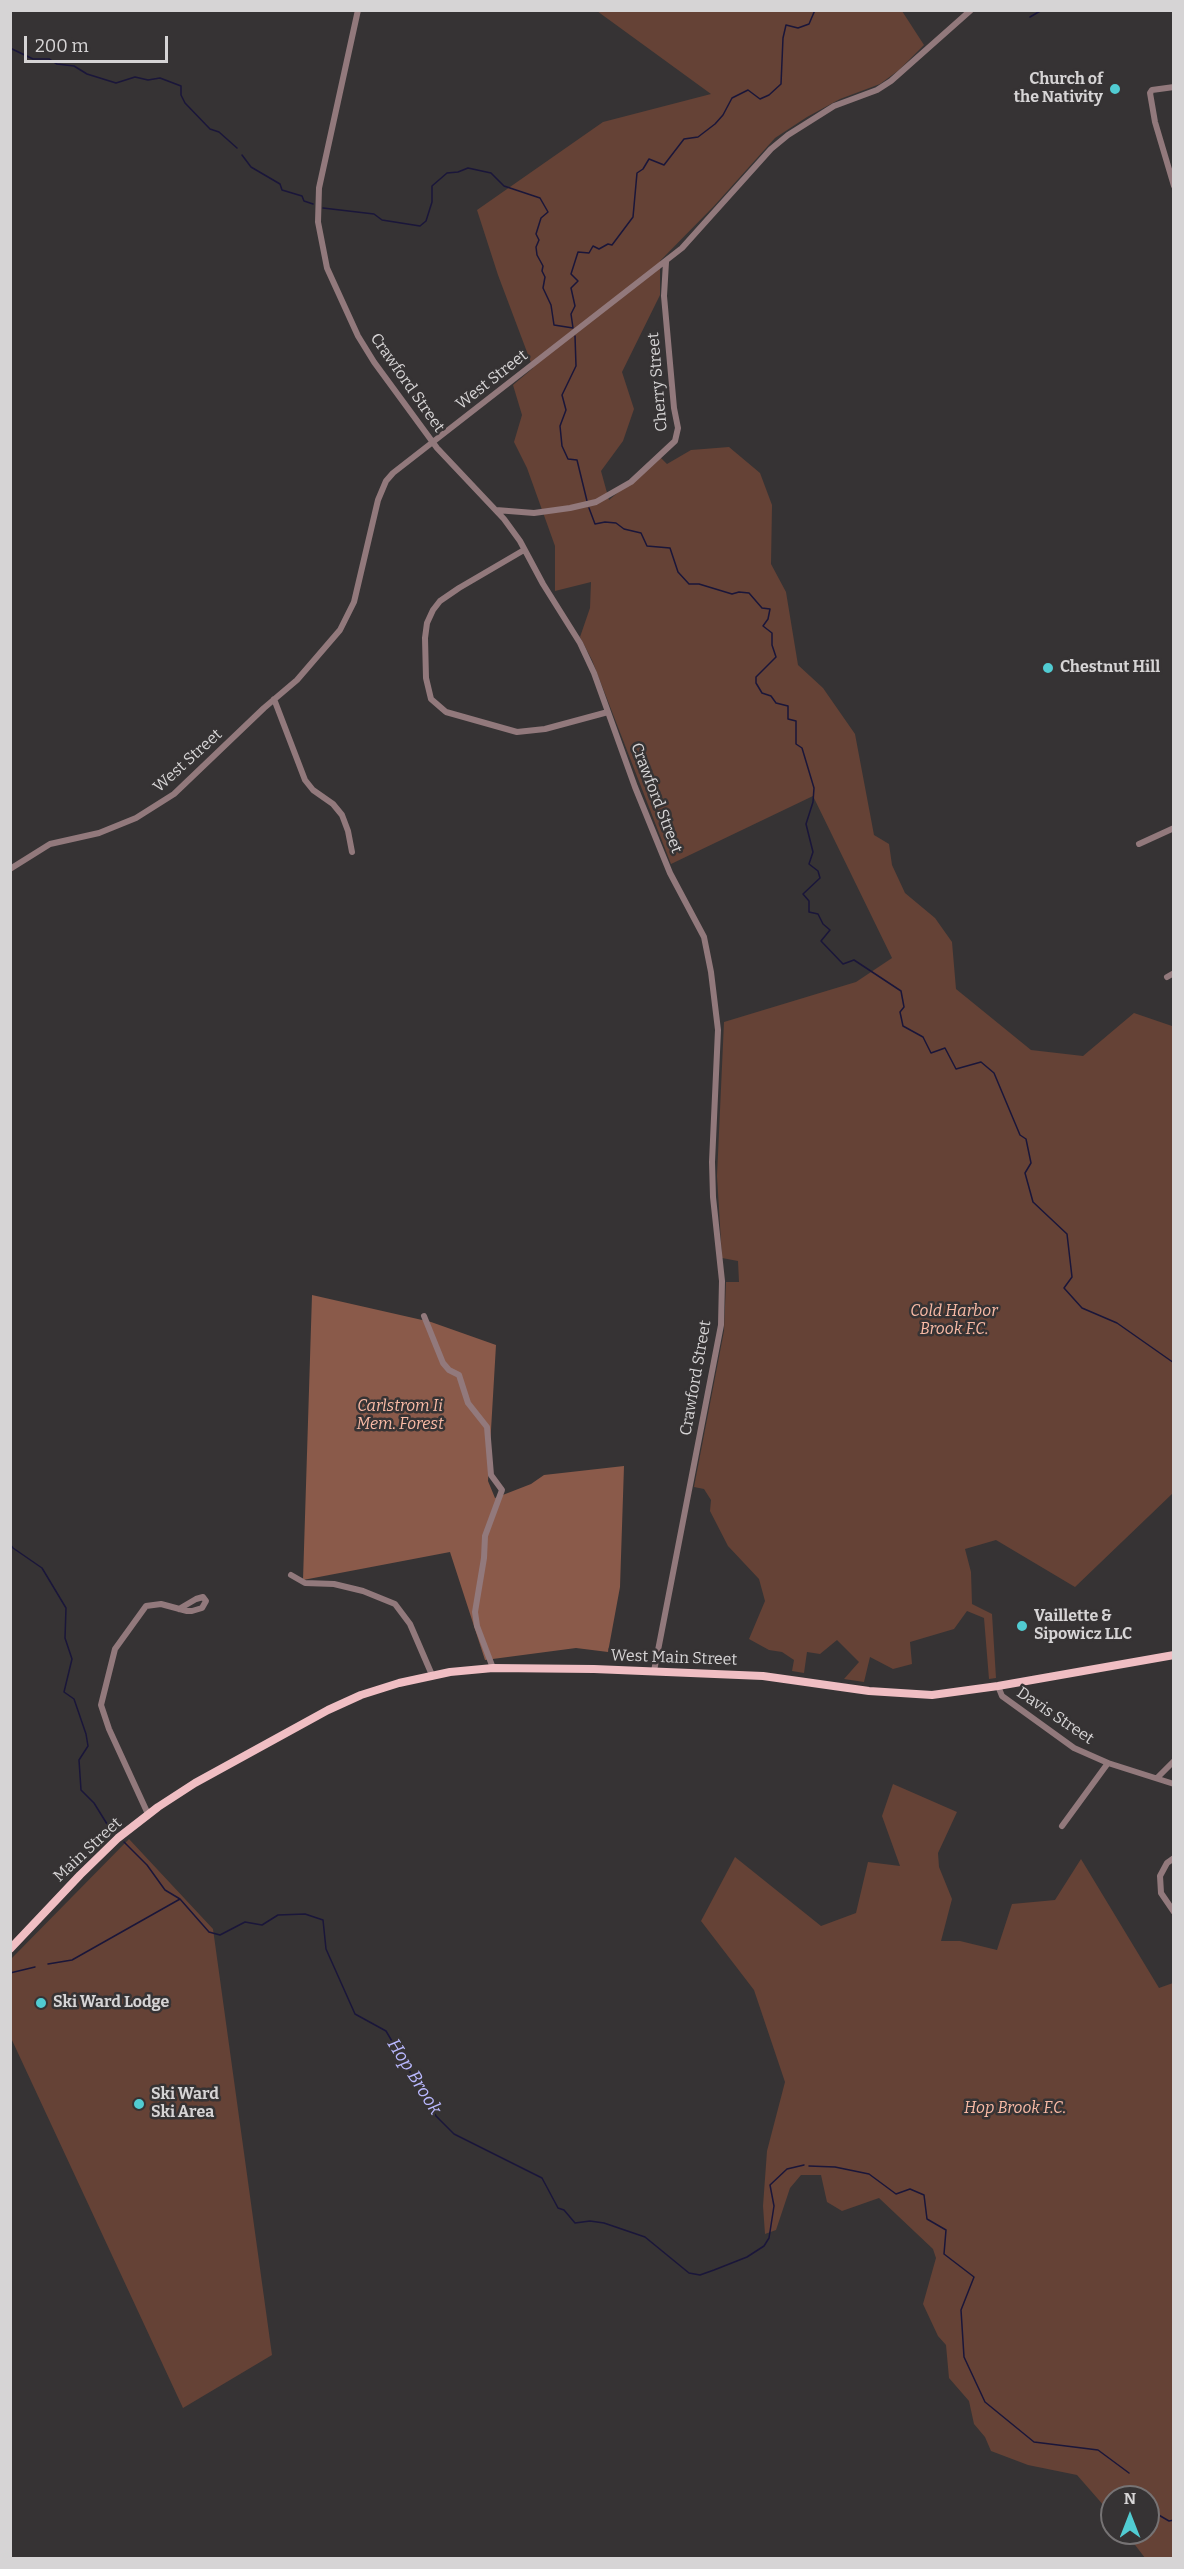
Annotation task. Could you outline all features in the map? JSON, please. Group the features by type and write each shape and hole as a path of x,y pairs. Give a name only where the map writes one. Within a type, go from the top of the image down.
{"main road":[{"name":"West Main Street","path":"195,1783 339,1704 376,1690 432,1675 494,1668 654,1671 762,1676 916,1695 945,1694 998,1686 1173,1655"},
{"name":"Main Street","path":"10,1949 118,1838 148,1814 195,1783"}],"street":[{"name":"Crawford Street","path":"358,10 320,182 318,228 327,268 362,343 432,442 495,510 524,550 584,650 670,873 704,938 718,1022 712,1162 713,1197 722,1275 721,1324 654,1671"},
{"name":"West Street","path":"10,869 50,844 99,833 136,818 174,794 303,674 344,625 354,602 378,500 383,486 393,473 666,262 699,232 779,142 834,106 877,90 891,81 971,10"},
{"path":"1173,87 1152,90 1150,93 1173,185"},
{"name":"Cherry Street","path":"495,510 534,513 596,502 631,482 675,441 678,428 674,408 664,296 666,262"},
{"path":"524,550 459,588 440,601 433,610 427,623 425,638 426,678 431,699 446,712 518,732 545,729 609,712"},
{"path":"274,699 305,780 342,815 352,852"},
{"path":"1139,844 1173,828"},
{"path":"1167,977 1173,973"},
{"path":"424,1316 443,1364 459,1375 468,1403 487,1427 491,1475 502,1490 485,1536 475,1612 477,1626 494,1668"},
{"path":"291,1575 305,1583 334,1584 363,1591 394,1604 410,1624 432,1675"},
{"path":"148,1814 109,1729 101,1705 115,1649 146,1606 161,1604 179,1609"},
{"name":"Davis Street","path":"998,1686 1002,1696 1061,1740 1108,1763 1173,1784"},
{"path":"1156,1778 1173,1761"},
{"path":"1062,1826 1108,1763"},
{"path":"1173,1858 1162,1869 1160,1886 1163,1897 1173,1912"}],"green space":[{"name":"Cold Harbor Brook F.C.","path":"597,11 902,11 924,45 899,70 880,84 840,99 775,138 714,206 660,261 660,295 622,372 634,409 623,441 601,471 609,500 660,457 667,464 691,450 729,447 760,473 772,505 771,564 786,592 798,665 823,688 855,734 874,835 889,844 892,865 905,893 935,918 952,942 956,989 1031,1050 1083,1056 1134,1013 1172,1026 1173,1024 1173,1493 1075,1587 996,1540 965,1549 971,1572 972,1604 992,1614 996,1678 989,1679 984,1618 967,1611 954,1629 910,1642 912,1664 893,1669 870,1657 864,1682 844,1679 859,1662 837,1640 820,1654 807,1652 804,1673 792,1671 794,1660 782,1652 769,1650 749,1639 765,1601 759,1579 728,1546 710,1511 711,1500 704,1489 694,1487 724,1331 726,1282 739,1282 738,1261 722,1258 717,1176 724,1022 856,982 892,958 813,796 671,864 592,660 580,637 590,608 591,582 555,591 555,546 527,468 514,442 522,415 513,385 533,368 498,275 477,210 603,122 711,94"},
{"name":"Carlstrom Ii Mem. Forest","path":"312,1295 431,1322 496,1345 488,1481 495,1498 531,1484 544,1475 624,1466 620,1587 608,1652 576,1648 485,1660 450,1552 303,1580"},
{"name":"Hop Brook F.C.","path":"893,1784 957,1812 938,1853 939,1867 952,1899 941,1941 960,1941 997,1950 1012,1904 1055,1900 1081,1859 1159,1988 1173,1983 1173,2558 1145,2558 1135,2545 1160,2545 1160,2485 1100,2485 1100,2501 1077,2475 1028,2465 991,2451 985,2437 974,2424 969,2401 949,2378 946,2345 938,2336 923,2304 936,2258 933,2249 879,2198 842,2211 827,2202 821,2175 801,2175 790,2188 776,2230 765,2234 763,2206 767,2151 785,2082 754,1990 701,1921 735,1857 821,1926 856,1913 868,1862 900,1866 882,1816"},
{"name":"Ski Ward Ski Area","path":"129,1839 213,1929 272,2355 183,2408 11,2038 11,1959"}],"waterway":[{"path":"323,208 374,214 382,220 420,226 426,221 432,202 432,186 447,173 468,168 491,173 504,186 540,198 548,212 541,218 536,234 539,240 536,247 537,255 543,266 542,271 545,277 543,288 551,305 554,325 573,328 571,314 575,306 571,288 578,281 571,274 578,252 589,253 593,246 599,249 608,244 612,245 633,217 637,173 643,169 649,159 664,165 684,139 698,137 715,124 732,98 748,90 760,99 769,95 781,84 783,38 786,25 798,28 809,24 815,10"},
{"path":"1030,17 1042,10"},
{"path":"10,48 33,59 49,59 57,64 74,66 87,74 116,83 135,77 148,80 160,78 181,86 181,95 185,103 210,129 219,132 237,148"},
{"path":"242,155 251,167 280,184 282,190 302,196 304,201 313,204"},
{"path":"575,336 576,366 562,395 566,410 560,426 562,446 568,459 577,460 587,501"},
{"path":"589,508 595,524 616,523 624,529 641,533 647,546 670,548 678,572 689,584 699,584 732,594 749,593 762,608 770,609 768,619 763,626 772,633 772,645 776,657 756,677 756,683 762,693 771,696 776,703 788,706 788,719 796,721 796,744 802,748 814,788 813,802 806,824 813,852 809,864 818,871 820,878 803,894 809,901 809,912 818,914 823,924 830,930 821,941 843,964 854,960 901,991 904,1007 900,1012 903,1026 923,1037 931,1053 945,1048 956,1069 981,1062 994,1073 1020,1135 1026,1139 1031,1163 1025,1173 1033,1202 1067,1234 1072,1277 1064,1288 1082,1308 1117,1323 1174,1363"},
{"path":"10,1544 42,1568 66,1608 65,1638 72,1659 64,1692 74,1699 88,1746 79,1760 81,1790 94,1803 112,1832"},
{"path":"124,1842 147,1865 165,1890 180,1899"},
{"name":"Hop Brook","path":"48,1964 72,1960 180,1899 209,1932 220,1935 245,1922 262,1925 278,1915 305,1914 323,1920 326,1949 355,2014 386,2031 436,2116 454,2134 542,2178 558,2208 564,2210 575,2223 590,2221 604,2223 645,2237 689,2273 700,2275 714,2270 747,2257 764,2246 769,2238 774,2206 770,2185 787,2169 804,2165"},
{"name":"Hop Brook","path":"10,1973 35,1967"},
{"name":"Hop Brook","path":"809,2166 835,2167 869,2174 896,2194 910,2189 924,2195 927,2219 946,2230 944,2254 974,2277 961,2310 964,2357 985,2402 1034,2442 1098,2450 1129,2473"},
{"name":"Hop Brook","path":"1160,2516 1169,2521 1174,2520"}],"place":[{"name":"Church of the Nativity","path":"1115,89"},
{"name":"Chestnut Hill","path":"1048,668"},
{"name":"Vaillette & Sipowicz LLC","path":"1022,1626"},
{"name":"Ski Ward Lodge","path":"41,2003"},
{"name":"Ski Ward Ski Area","path":"139,2104"}]}
